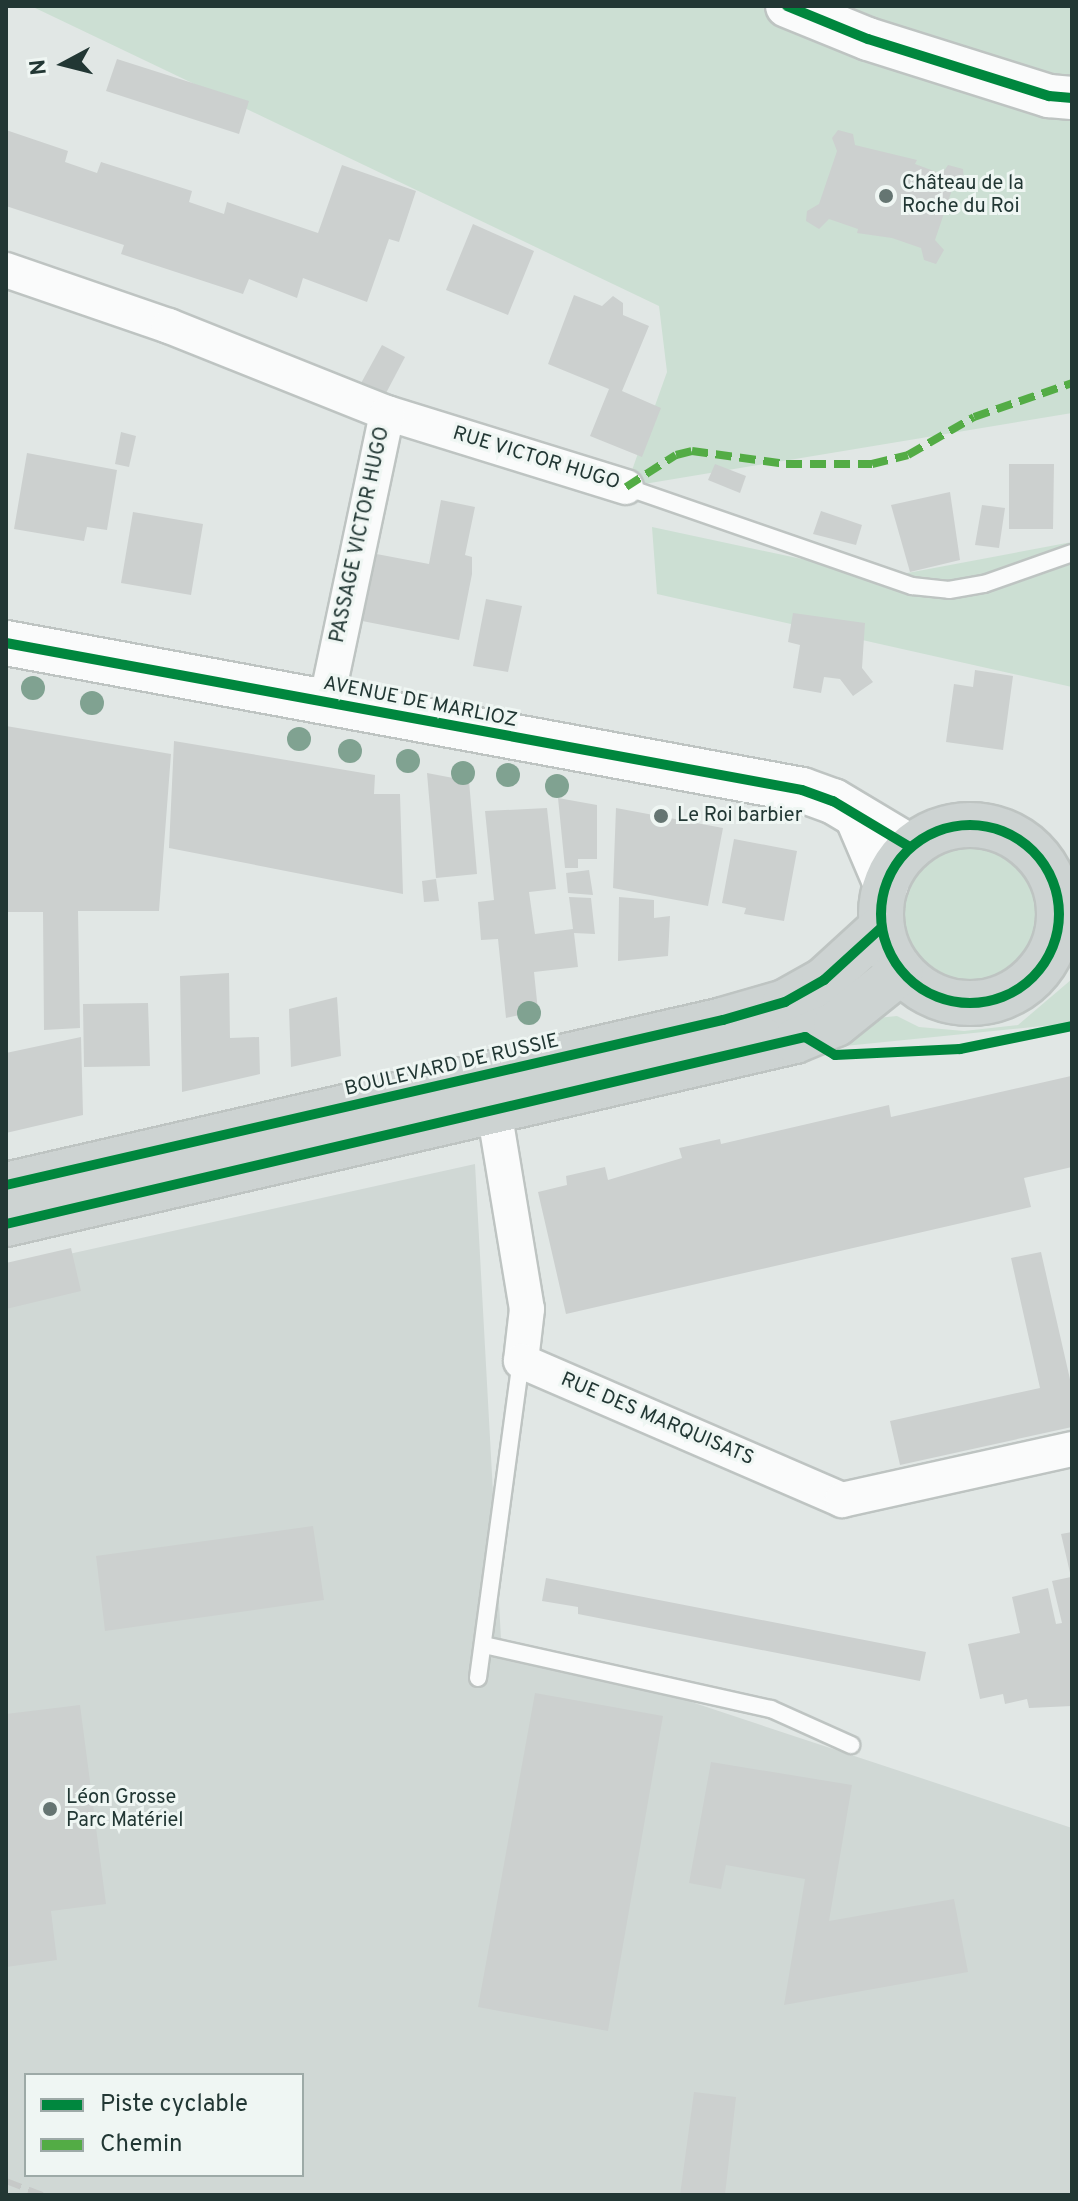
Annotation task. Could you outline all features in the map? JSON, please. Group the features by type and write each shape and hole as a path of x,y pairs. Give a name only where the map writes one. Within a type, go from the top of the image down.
{"main road":[{"name":"AVENUE DE MARLIOZ","path":"6,643 802,790 857,816 910,847"},
{"path":"857,816 886,884"},
{"path":"991,827 1018,838 1038,855 1066,898 1058,932 1060,960 1015,993 985,1003 953,1003 924,992 901,972 881,928 886,884 910,847 948,828 991,827"},
{"name":"BOULEVARD DE RUSSIE","path":"6,1224 492,1094 785,1002 824,980 881,928"},
{"name":"BOULEVARD DE RUSSIE","path":"6,1185 795,1041 836,1024 901,972"}],"street":[{"path":"787,6 868,39 1049,96 1072,98"},
{"name":"RUE VICTOR HUGO","path":"6,270 169,326 387,413 626,487"},
{"name":"PASSAGE VICTOR HUGO","path":"326,703 387,413"},
{"path":"492,1094 527,1309 521,1361"},
{"name":"RUE DES MARQUISATS","path":"521,1361 842,1500 1072,1449"}],"lane":[{"name":"RUE VICTOR HUGO","path":"626,487 912,586 949,590 984,584 1072,553"},
{"path":"478,1678 521,1361"},
{"path":"484,1645 771,1709 851,1745"}],"shaded area":[{"path":"475,1164 501,1639 1072,1828 1072,2195 6,2195 6,1268"}],"green space":[{"path":"31,6 1072,6 1072,413 626,487 667,372 659,306"},
{"path":"652,527 886,577 1072,542 1072,687 657,594"},
{"path":"970,845 996,850 1018,865 1033,887 1038,913 1033,939 1018,961 996,976 970,981 944,976 922,961 907,939 902,913 907,887 922,865 944,850"},
{"path":"1072,979 1072,1023 835,1047 877,1018 897,1016 919,1027 964,1031 1018,1025"}],"building":[{"path":"117,59 249,101 239,134 106,91"},
{"path":"6,130 68,151 65,162 97,173 101,162 192,191 189,202 224,214 227,202 318,233 342,165 416,191 399,242 389,239 367,302 303,278 297,298 249,279 243,294 121,254 124,245 6,206"},
{"name":"Château de la Roche du Roi","path":"838,130 853,134 855,145 917,160 915,164 942,174 948,165 963,169 964,180 953,187 935,240 944,250 936,264 924,260 921,248 892,238 857,233 858,229 829,219 819,229 806,221 807,211 819,204 837,151 832,138"},
{"path":"473,224 534,251 508,315 446,290"},
{"path":"574,295 602,306 613,296 623,303 623,315 649,326 622,391 661,408 642,457 590,436 609,389 548,364"},
{"path":"382,345 405,357 385,395 360,385"},
{"path":"121,432 136,436 129,467 115,464"},
{"path":"27,453 117,470 107,530 87,527 84,541 14,529"},
{"path":"715,464 746,476 740,493 708,480"},
{"path":"1009,464 1054,464 1053,529 1009,529"},
{"path":"950,492 960,560 910,572 891,505"},
{"path":"441,500 475,507 465,555 472,557 472,574 459,640 352,619 366,552 429,564"},
{"path":"982,505 1005,508 999,548 975,545"},
{"path":"821,511 862,525 856,545 813,534"},
{"path":"133,512 203,524 191,595 121,583"},
{"path":"486,599 522,606 508,672 473,666"},
{"path":"793,613 865,623 862,668 873,682 853,696 840,679 824,677 821,693 793,688 800,645 788,642"},
{"path":"975,670 1013,676 1003,750 946,742 954,684 973,687"},
{"path":"6,726 171,754 159,911 78,911 80,1028 44,1030 43,912 6,912"},
{"path":"174,741 375,775 374,794 400,794 403,894 169,848"},
{"path":"427,773 469,781 477,874 436,878"},
{"path":"558,798 597,805 597,859 578,859 578,868 565,868"},
{"path":"547,808 556,889 529,892 535,934 573,929 569,897 591,898 595,934 574,933 578,967 534,972 538,1011 506,1018 498,939 481,940 478,902 494,900 485,811"},
{"path":"616,808 723,828 708,906 613,888"},
{"path":"734,839 797,851 784,921 744,914 746,908 722,903"},
{"path":"589,870 593,895 568,893 566,873"},
{"path":"436,879 439,901 424,902 422,881"},
{"path":"619,897 654,900 654,918 670,916 668,956 618,961"},
{"path":"229,973 230,1038 259,1037 260,1074 182,1092 180,976"},
{"path":"337,997 341,1056 291,1067 289,1009"},
{"path":"148,1003 150,1066 84,1067 83,1004"},
{"path":"81,1037 83,1115 6,1133 6,1053"},
{"path":"1071,1076 1072,1167 1024,1178 1031,1207 566,1314 538,1192 567,1185 566,1176 605,1167 608,1180 682,1158 679,1148 720,1139 721,1144 889,1105 891,1117"},
{"path":"71,1248 81,1291 6,1309 6,1263"},
{"path":"1041,1252 1072,1388 1072,1427 900,1465 890,1421 1040,1388 1011,1258"},
{"path":"313,1526 324,1600 105,1631 96,1556"},
{"path":"1072,1532 1072,1706 1029,1708 1027,1699 1005,1704 1003,1694 980,1699 968,1644 1020,1633 1012,1597 1048,1588 1056,1624 1062,1623 1052,1581 1071,1577 1061,1534"},
{"path":"546,1578 926,1652 920,1681 578,1614 578,1607 542,1601"},
{"path":"535,1693 663,1716 608,2031 478,2007"},
{"name":"Léon Grosse Parc Matériel","path":"80,1705 106,1904 51,1911 57,1960 6,1967 6,1714"},
{"path":"711,1762 852,1785 829,1921 954,1899 968,1972 784,2005 805,1879 726,1865 721,1889 689,1883"},
{"path":"694,2092 736,2097 725,2195 680,2195"}],"railway":[{"path":"6,2181 42,2195"}],"marked path":[{"path":"626,487 676,455 692,451 786,464 872,464 908,455 974,417 1072,383"}],"cycle path":[{"path":"787,6 868,39 1049,96 1072,98"},
{"path":"6,643 802,790 833,801 910,847"},
{"path":"970,825 1004,831 1033,851 1053,880 1059,914 1053,948 1033,977 1004,997 970,1003 936,997 907,977 887,948 881,914 887,880 907,851 936,831 970,825"},
{"path":"6,1185 723,1020 785,1002 824,980 881,928"},
{"path":"6,1224 805,1037 835,1055 960,1049 1072,1026"}],"place":[{"name":"Château de la Roche du Roi","path":"886,196"},
{"name":"Le Roi barbier","path":"661,816"},
{"name":"Léon Grosse Parc Matériel","path":"50,1809"}]}
